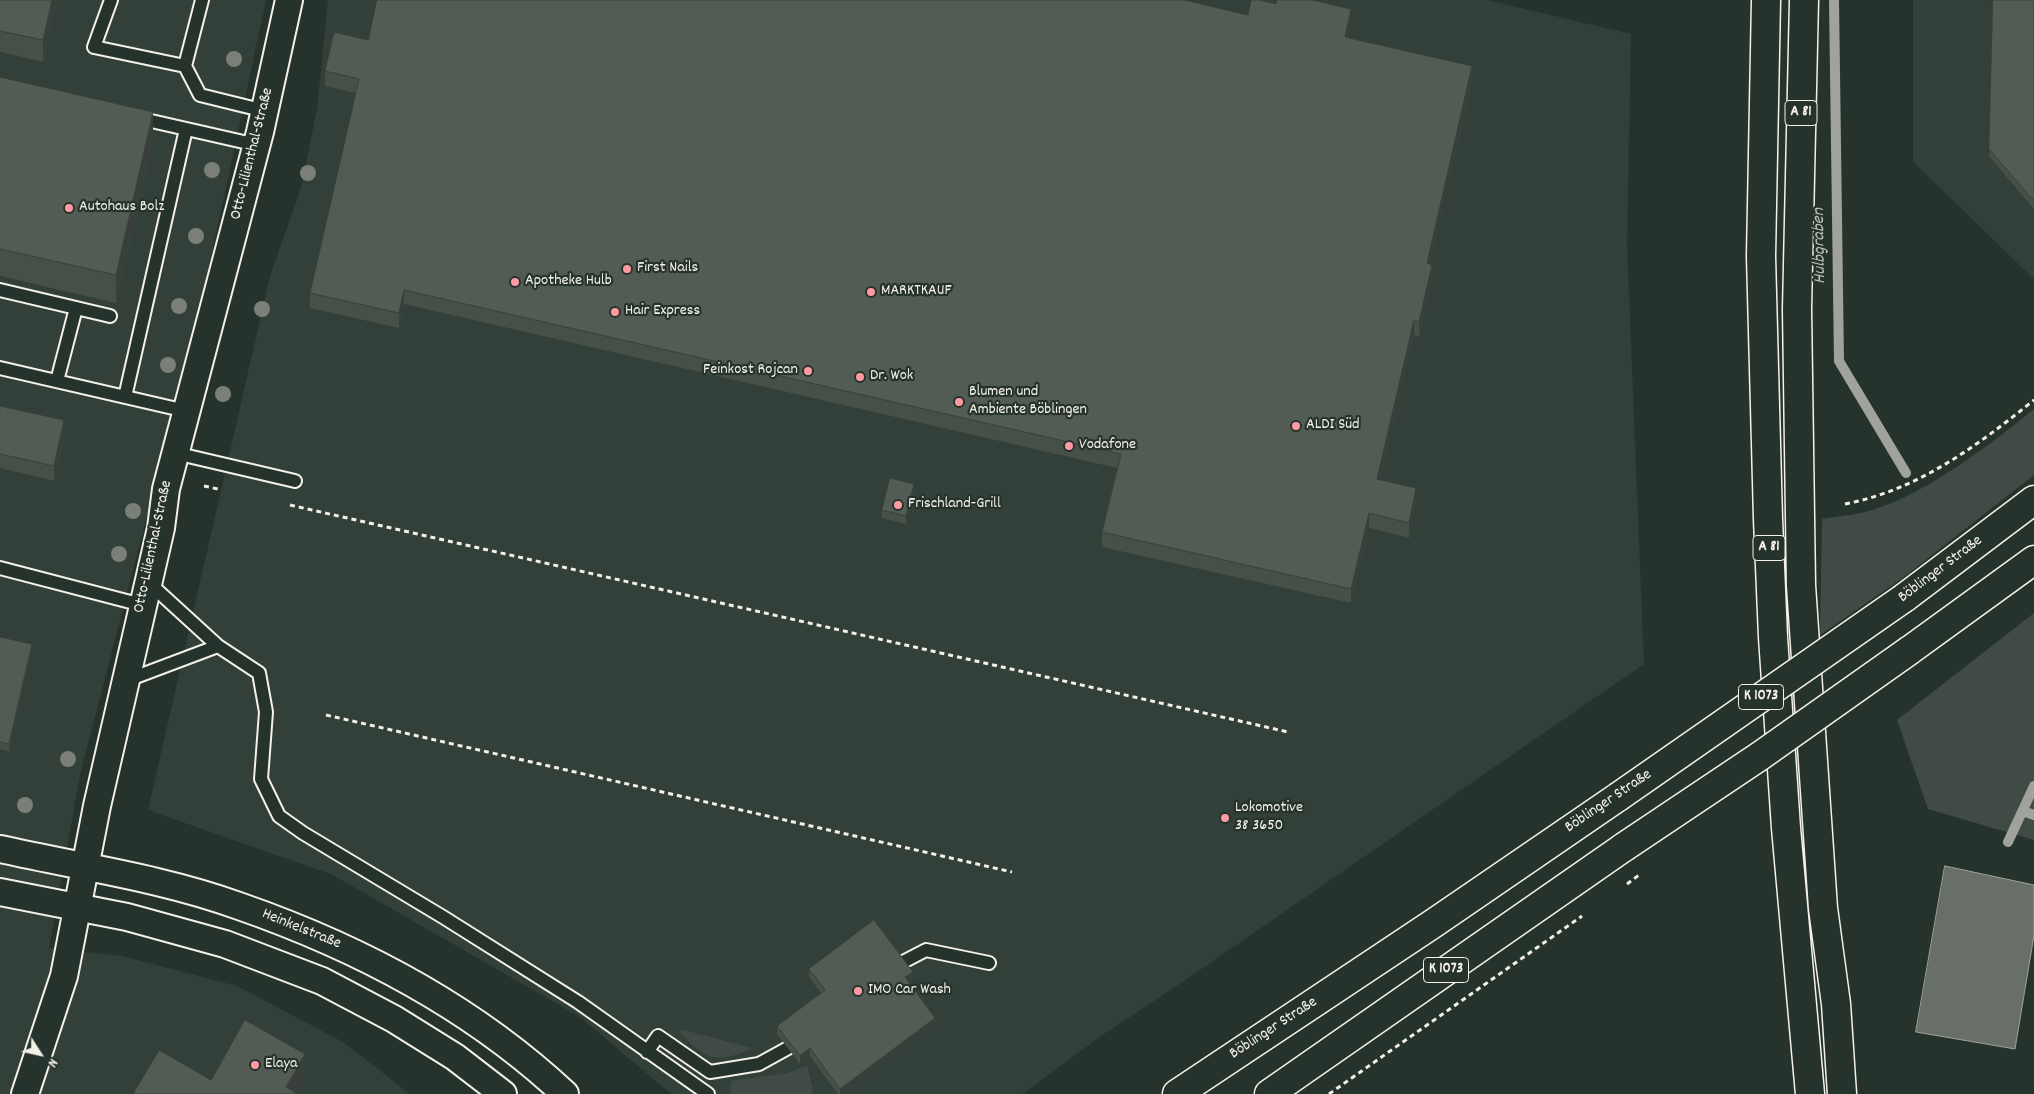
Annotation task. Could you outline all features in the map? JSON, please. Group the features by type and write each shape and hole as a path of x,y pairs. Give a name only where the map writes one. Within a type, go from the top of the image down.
{"main road":[{"name":"A 81","path":"1766,0 1762,256 1768,519 1773,637 1786,828 1810,1094"},
{"name":"A 81","path":"1804,0 1798,300 1801,585 1823,908 1836,1004 1842,1094"},
{"name":"Böblinger Straße","path":"1177,1094 1434,923 1904,598 2034,500"},
{"name":"K 1073","path":"1269,1094 1624,847 1760,756 2034,560"}],"street":[{"name":"Otto-Lilienthal-Straße","path":"25,1094 64,976 85,865 161,528 166,489 257,144 289,0"},
{"name":"Heinkelstraße","path":"0,849 85,865 238,905 339,945 414,984 478,1026 538,1069 564,1094"},
{"path":"0,892 127,917 225,944 322,981 394,1018 456,1057 503,1094"}],"lane":[{"path":"111,0 94,47 186,66"},
{"path":"202,0 186,66 200,95 265,111"},
{"path":"130,116 257,144"},
{"path":"125,397 186,129"},
{"path":"0,290 110,316"},
{"path":"57,381 76,308"},
{"path":"0,368 186,411"},
{"path":"175,453 295,481"},
{"path":"0,568 145,594 218,646 259,672 266,712 261,780 279,816 303,834 460,928 578,1002 708,1094"},
{"path":"125,681 218,646"},
{"path":"901,963 926,950 989,963"},
{"path":"647,1052 658,1036 710,1072 759,1064 788,1048"}],"path":[{"path":"1845,504 1872,499 1934,472 1965,452 2034,400"},
{"path":"204,486 223,490"},
{"path":"289,505 1288,732"},
{"path":"326,715 1012,872"},
{"path":"1619,889 1627,884"},
{"path":"1329,1094 1588,911"}],"shaded area":[{"path":"0,0 266,0 198,319 80,775 49,948 122,956 237,986 343,1042 410,1094 0,1094"},
{"path":"328,0 1487,0 1631,34 1627,245 1644,664 1101,1036 1023,1094 671,1094 580,1017 333,875 148,810 270,276 301,188 317,109"},
{"path":"1913,0 2034,0 2034,279 1913,162"},
{"path":"2034,409 2034,475 1904,577 1820,635 1822,519 1869,511 1916,492 1979,452"},
{"path":"2034,613 2034,840 1928,809 1897,720"},
{"path":"1945,866 2034,885 2034,935 2015,1049 1916,1032"},
{"path":"678,1030 753,1048 729,1057 711,1057 696,1048"},
{"path":"807,1065 813,1090 811,1094 730,1094 731,1081 788,1073"}],"building":[{"path":"0,0 52,0 43,40 0,31"},
{"name":"MARKTKAUF","path":"377,0 1184,0 1248,15 1251,0 1276,4 1277,0 1312,0 1351,9 1345,37 1472,66 1427,263 1432,265 1419,322 1414,320 1377,479 1416,488 1409,523 1369,513 1351,589 1102,532 1121,454 404,290 399,313 310,293 359,79 325,71 334,32 368,40"},
{"path":"1993,0 2034,0 2034,201 1989,149"},
{"name":"Autohaus Bolz","path":"0,77 153,112 116,275 0,249"},
{"path":"0,406 64,420 54,466 0,454"},
{"name":"Frischland-Grill","path":"890,478 914,484 906,516 882,510"},
{"path":"0,637 32,644 9,744 0,742"},
{"path":"874,920 913,972 905,977 935,1018 840,1089 810,1048 800,1056 777,1026 825,990 809,969"},
{"path":"245,1020 305,1054 286,1087 298,1094 133,1094 159,1050 211,1080"}],"waterway":[{"name":"Hulbgraben","path":"1834,0 1839,361 1906,473"},
{"name":"Hulbgraben","path":"2008,842 2034,786"},
{"path":"2023,811 2034,815"}],"place":[{"name":"Autohaus Bolz","path":"69,208"},
{"name":"First Nails","path":"627,269"},
{"name":"Apotheke Hulb","path":"515,282"},
{"name":"MARKTKAUF","path":"871,292"},
{"name":"Hair Express","path":"615,312"},
{"name":"Feinkost Rojcan","path":"808,371"},
{"name":"Dr. Wok","path":"860,377"},
{"name":"Blumen und Ambiente Böblingen","path":"959,402"},
{"name":"ALDI Süd","path":"1296,426"},
{"name":"Vodafone","path":"1069,446"},
{"name":"Frischland-Grill","path":"898,505"},
{"name":"Lokomotive 38 3650","path":"1225,818"},
{"name":"IMO Car Wash","path":"858,991"},
{"name":"Elaya","path":"255,1065"}]}
